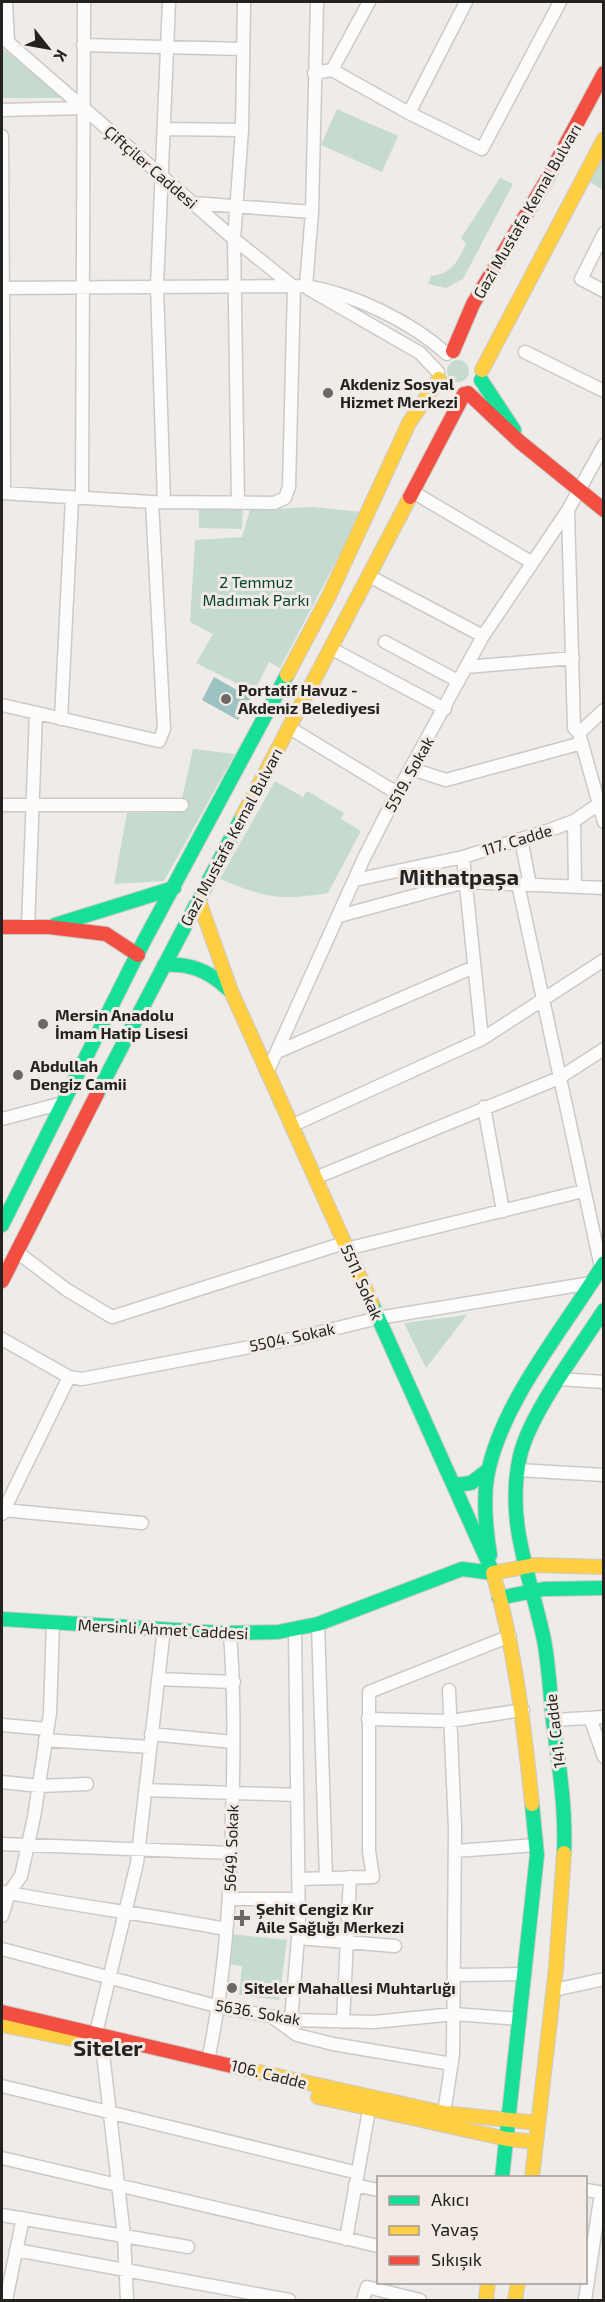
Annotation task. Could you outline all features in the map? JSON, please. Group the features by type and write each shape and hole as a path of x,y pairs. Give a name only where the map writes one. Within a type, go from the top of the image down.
{"main road":[{"name":"Gazi Mustafa Kemal Bulvarı","path":"2,1281 164,965 413,492 451,386 439,365 460,352 473,304 546,181 603,73"},
{"name":"Gazi Mustafa Kemal Bulvarı","path":"3,1219 138,955 329,596 409,423 451,386 482,375 603,139"},
{"path":"460,352 482,375 520,441"},
{"path":"451,386 603,510"},
{"path":"49,927 174,888"},
{"name":"5511. Sokak","path":"199,901 231,991 493,1573"},
{"path":"2,927 49,927 106,934 138,955"},
{"path":"164,965 182,963 199,967 216,977 231,991"},
{"path":"602,1265 508,1417 488,1470 486,1530 493,1573 523,1566 603,1567"},
{"name":"141. Cadde","path":"532,2176 531,2142 554,1990 564,1849 563,1803 544,1640 523,1566 515,1509 518,1470 520,1456 530,1427 603,1310"},
{"path":"455,1485 471,1483 488,1470"},
{"path":"462,1569 477,1540"},
{"name":"Mersinli Ahmet Caddesi","path":"2,1619 230,1635 295,1630 318,1624 462,1569 493,1573"},
{"name":"141. Cadde","path":"493,1573 510,1636 523,1710 536,1845 525,1974 502,2176"},
{"path":"499,1598 570,1587 603,1588"},
{"name":"106. Cadde","path":"2,2012 369,2110 531,2142"},
{"name":"106. Cadde","path":"2,2025 99,2039 208,2060 444,2113 534,2123"},
{"path":"486,2301 488,2284"},
{"path":"515,2301 518,2284"}],"street":[{"path":"4,40 6,2"},
{"path":"61,719 77,498 83,287 84,2"},
{"path":"2,705 159,741 164,729 158,502 157,286 166,129 169,2"},
{"path":"238,502 234,239 242,130 244,2"},
{"path":"2,136 3,493 158,502 274,503 285,498 289,487 300,286 312,212 317,2"},
{"path":"332,70 369,2"},
{"path":"409,113 466,2"},
{"path":"314,73 332,70 409,113 482,149 560,2"},
{"name":"Çiftçiler Caddesi","path":"4,40 234,239 300,286 420,353 451,386"},
{"path":"83,45 168,49 243,49"},
{"path":"2,110 83,108"},
{"path":"166,129 242,130"},
{"path":"192,203 312,212"},
{"path":"603,233 581,279 603,291"},
{"path":"2,288 300,286"},
{"name":"Çiftçiler Caddesi","path":"300,286 337,291 374,308 436,344 460,352"},
{"path":"525,352 603,391"},
{"name":"5519. Sokak","path":"267,1073 397,793 483,636 568,510 603,447"},
{"path":"413,492 531,562"},
{"path":"568,510 574,728 580,738 600,802 603,822"},
{"path":"369,576 483,636"},
{"path":"385,642 458,681"},
{"path":"332,649 445,708"},
{"path":"466,667 573,658"},
{"path":"412,769 446,780 580,738 603,710"},
{"path":"28,927 36,713"},
{"path":"288,727 397,793"},
{"name":"117. Cadde","path":"355,880 463,856 521,839 574,821 600,802"},
{"path":"2,805 182,805"},
{"path":"574,821 574,886"},
{"path":"521,839 524,884 559,1078 583,1191 602,1265"},
{"path":"463,856 482,1039"},
{"path":"339,916 465,882 603,888"},
{"path":"291,1126 482,1039 603,960"},
{"path":"277,1052 474,967"},
{"path":"315,1178 559,1078 603,1049"},
{"path":"2,1119 63,1103"},
{"path":"484,1107 503,1211"},
{"path":"17,1252 67,1290 112,1317 345,1246 583,1191"},
{"name":"5504. Sokak","path":"69,1377 82,1379 297,1338 378,1318 591,1283"},
{"path":"2,1339 69,1377 2,1512 142,1523"},
{"path":"558,1379 603,1382"},
{"path":"518,1470 603,1475"},
{"path":"2,1916 5,1893 21,1876 39,1786 46,1734 53,1623"},
{"path":"318,1624 326,1878"},
{"path":"127,2301 127,2271 119,2186 99,2039 110,1976 127,1912 139,1850 164,1629"},
{"path":"291,2020 298,1938 295,1630"},
{"name":"5649. Sokak","path":"208,2060 220,2007 229,1899 234,1683 230,1635"},
{"path":"298,1879 373,1877 369,1851 369,1692 510,1636"},
{"path":"158,1679 234,1683"},
{"path":"444,2113 452,2064 454,2014 455,1851 449,1690"},
{"path":"368,1719 450,1721 523,1710"},
{"path":"554,1720 603,1717"},
{"path":"590,1718 603,1757"},
{"path":"2,1725 46,1734 151,1741 233,1742"},
{"path":"2,1782 39,1786 87,1784"},
{"path":"145,1790 233,1795 297,1795"},
{"path":"2,1844 231,1853"},
{"path":"455,1851 536,1845"},
{"path":"343,2022 350,1877"},
{"path":"5,1893 55,1903 127,1912 226,1929"},
{"path":"229,1899 298,1899"},
{"path":"298,1938 395,1946"},
{"name":"5636. Sokak","path":"2,1949 220,2007 291,2020 343,2022 454,2014 520,2019"},
{"path":"454,1975 525,1974"},
{"path":"554,1990 603,1979"},
{"path":"272,2017 297,2035 333,2044 452,2064"},
{"path":"2,2086 108,2111 357,2179 377,2189"},
{"path":"346,2239 369,2110"},
{"path":"2,2158 377,2246"},
{"path":"585,2301 602,2193 587,2190"},
{"path":"2,2215 189,2247"},
{"path":"6,2301 6,2279 16,2250 23,2218"},
{"path":"16,2250 289,2301"},
{"path":"363,2301 367,2287 420,2301"}],"green space":[{"path":"2,48 64,98 2,98"},
{"path":"337,109 398,136 382,172 321,145"},
{"path":"603,155 603,190 590,182"},
{"path":"500,178 513,184 463,279 446,288 428,284 431,276 444,273 457,261 466,244 461,238"},
{"path":"458,360 466,363 469,371 466,379 458,382 450,379 447,371 450,363"},
{"name":"2 Temmuz Madımak Parkı","path":"312,507 362,512 280,668 269,662 254,692 196,663 213,634 190,622 195,540 242,537 250,510"},
{"path":"199,508 243,509 242,529 199,528"},
{"path":"193,749 235,754 164,881 114,884 127,813 179,812"},
{"path":"275,781 303,797 307,791 344,813 341,819 361,831 328,893 297,897 273,896 220,879"},
{"path":"467,1315 426,1368 404,1323"},
{"path":"231,1934 287,1940 279,2000 239,1995 242,1966 227,1964"}],"water":[{"name":"Portatif Havuz - Akdeniz Belediyesi","path":"214,677 251,698 238,720 202,700"}],"traffic: fast":[{"path":"481,380 514,430"},
{"path":"2,1225 144,941 287,675"},
{"path":"97,1094 242,817"},
{"path":"55,925 174,888"},
{"path":"164,965 191,967 214,977 228,989"},
{"path":"490,1555 485,1496 494,1449 520,1393 604,1263"},
{"path":"372,1304 493,1573"},
{"path":"564,1853 563,1804 547,1660 518,1527 516,1480 525,1439 544,1401 604,1310"},
{"path":"455,1485 471,1483 488,1470"},
{"path":"2,1619 222,1633 278,1632 318,1624 462,1569 493,1573"},
{"path":"499,1598 544,1589 604,1588"},
{"path":"502,2176 537,1855 532,1804"}],"traffic: slow":[{"path":"482,370 604,139"},
{"path":"287,675 329,596 409,423 439,379"},
{"path":"242,817 410,497"},
{"path":"199,901 231,991 372,1304"},
{"path":"532,1804 518,1687 493,1573 534,1565 604,1567"},
{"path":"532,2176 556,1968 564,1853"},
{"path":"2,2025 83,2041"},
{"path":"236,2067 444,2113 538,2123"},
{"path":"318,2097 507,2139 536,2142"},
{"path":"486,2300 488,2284"},
{"path":"515,2300 518,2284"}],"traffic: jam":[{"path":"453,351 473,304 546,181 604,73"},
{"path":"468,393 520,442 604,510"},
{"path":"410,497 464,394"},
{"path":"2,927 49,927 106,934 138,955"},
{"path":"2,1281 97,1094"},
{"path":"2,2012 236,2067"}],"place":[{"name":"Akdeniz Sosyal Hizmet Merkezi","path":"328,393"},
{"name":"Portatif Havuz - Akdeniz Belediyesi","path":"226,699"},
{"name":"Mersin Anadolu İmam Hatip Lisesi","path":"43,1024"},
{"name":"Abdullah Dengiz Camii","path":"18,1075"},
{"name":"Şehit Cengiz Kır Aile Sağlığı Merkezi","path":"242,1918"},
{"name":"Siteler Mahallesi Muhtarlığı","path":"232,1988"}],"district":[{"name":"Mithatpaşa","path":"459,877"},
{"name":"Siteler","path":"108,2048"}]}
